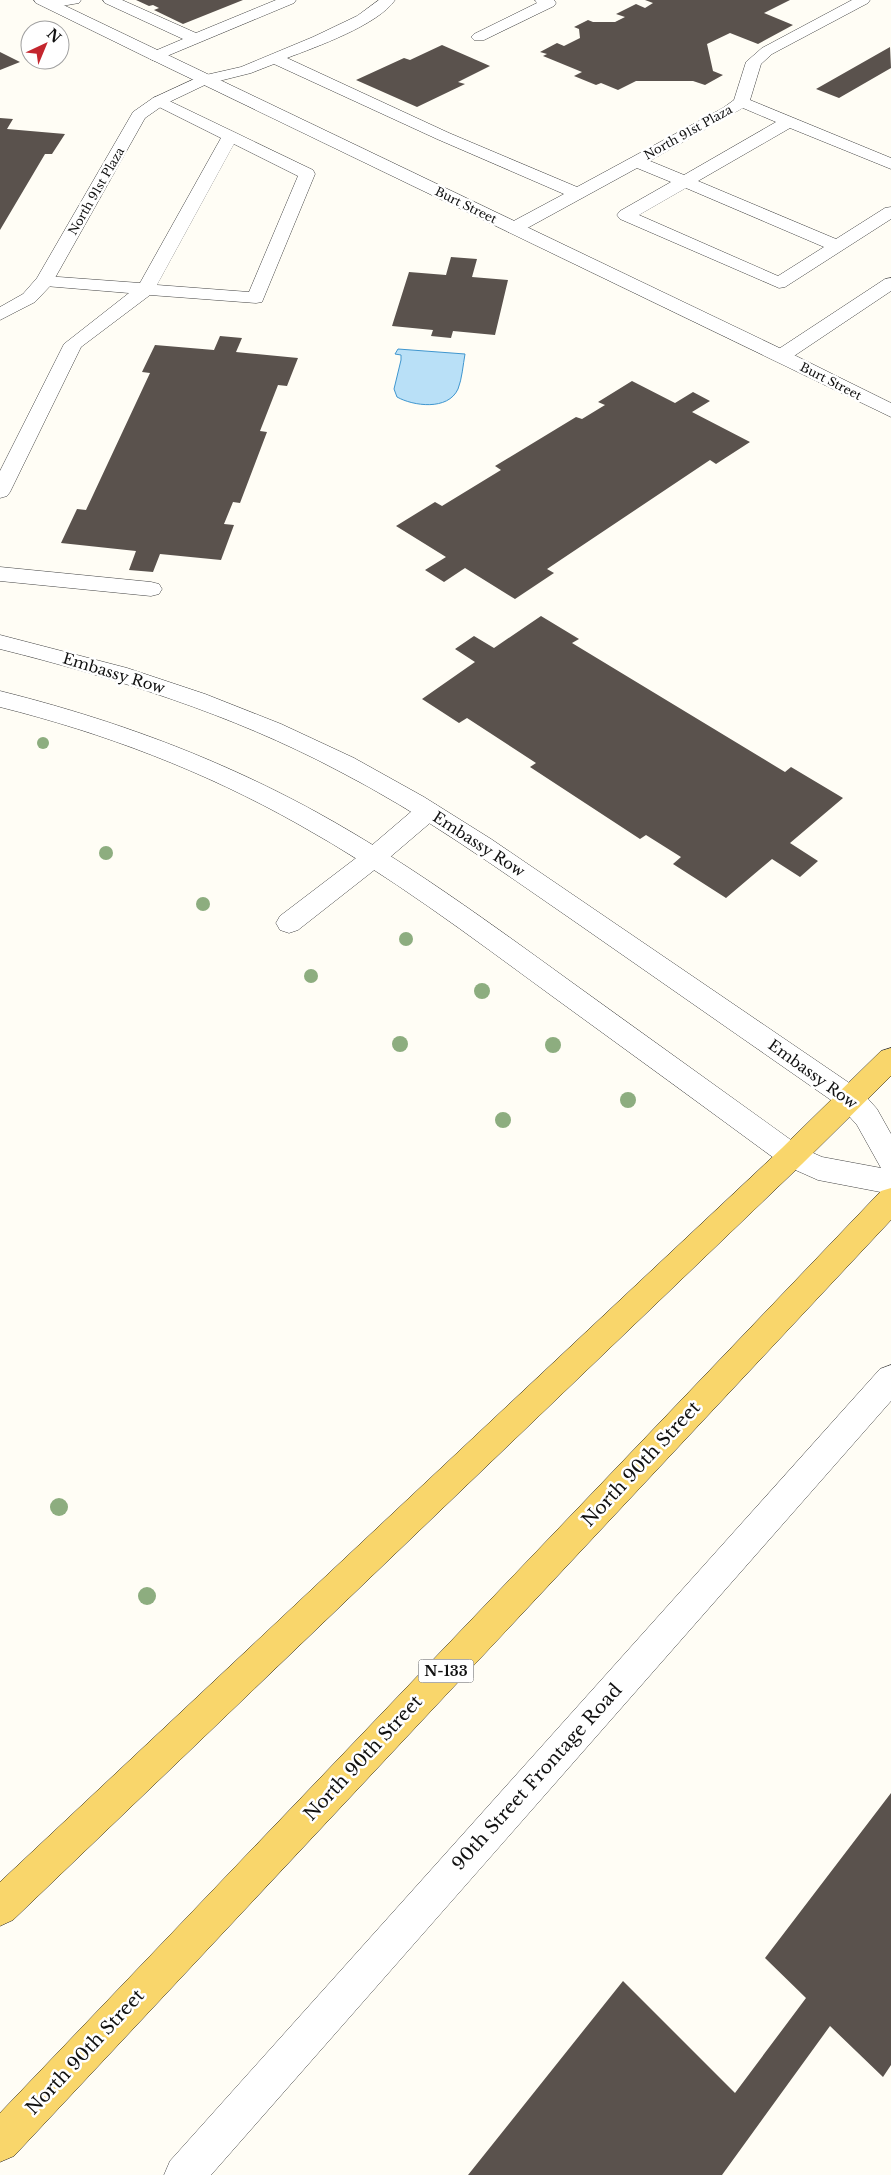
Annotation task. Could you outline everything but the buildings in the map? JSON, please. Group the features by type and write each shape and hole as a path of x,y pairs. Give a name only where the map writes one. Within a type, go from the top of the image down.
{"main road":[{"path":"0,1907 792,1156 891,1059"},
{"name":"North 90th Street","path":"0,2142 891,1200"}],"street":[{"path":"45,2 74,0"},
{"path":"110,0 196,39"},
{"path":"155,56 289,0"},
{"name":"North 91st Plaza","path":"0,314 29,298 45,281 139,115 158,101 203,80 246,70 308,45 357,22 388,0"},
{"name":"North 91st Plaza","path":"514,228 730,111 741,102 754,62 767,51 863,0"},
{"path":"479,37 548,1"},
{"name":"Burt Street","path":"45,2 203,80 781,356 891,411"},
{"path":"274,58 443,136 577,193"},
{"path":"45,281 256,298 306,174 158,101"},
{"path":"741,102 891,164"},
{"path":"789,122 626,215 779,284 891,212"},
{"path":"0,492 73,344 146,289 230,136"},
{"path":"636,161 837,246"},
{"path":"781,356 891,283"},
{"path":"0,574 151,589"},
{"name":"Embassy Row","path":"0,642 60,656 137,679 219,708 310,746 364,773 428,811 523,873 851,1099 867,1117 891,1160"},
{"path":"0,699 92,724 165,750 256,791 307,818 462,916 792,1156 818,1168 891,1182"},
{"path":"289,923 373,858 428,811"},
{"name":"90th Street Frontage Road","path":"184,2175 891,1379"}],"water":[{"path":"398,349 465,354 458,389 453,396 439,404 430,405 412,403 397,397 394,389 401,360 401,355 395,354"}]}
